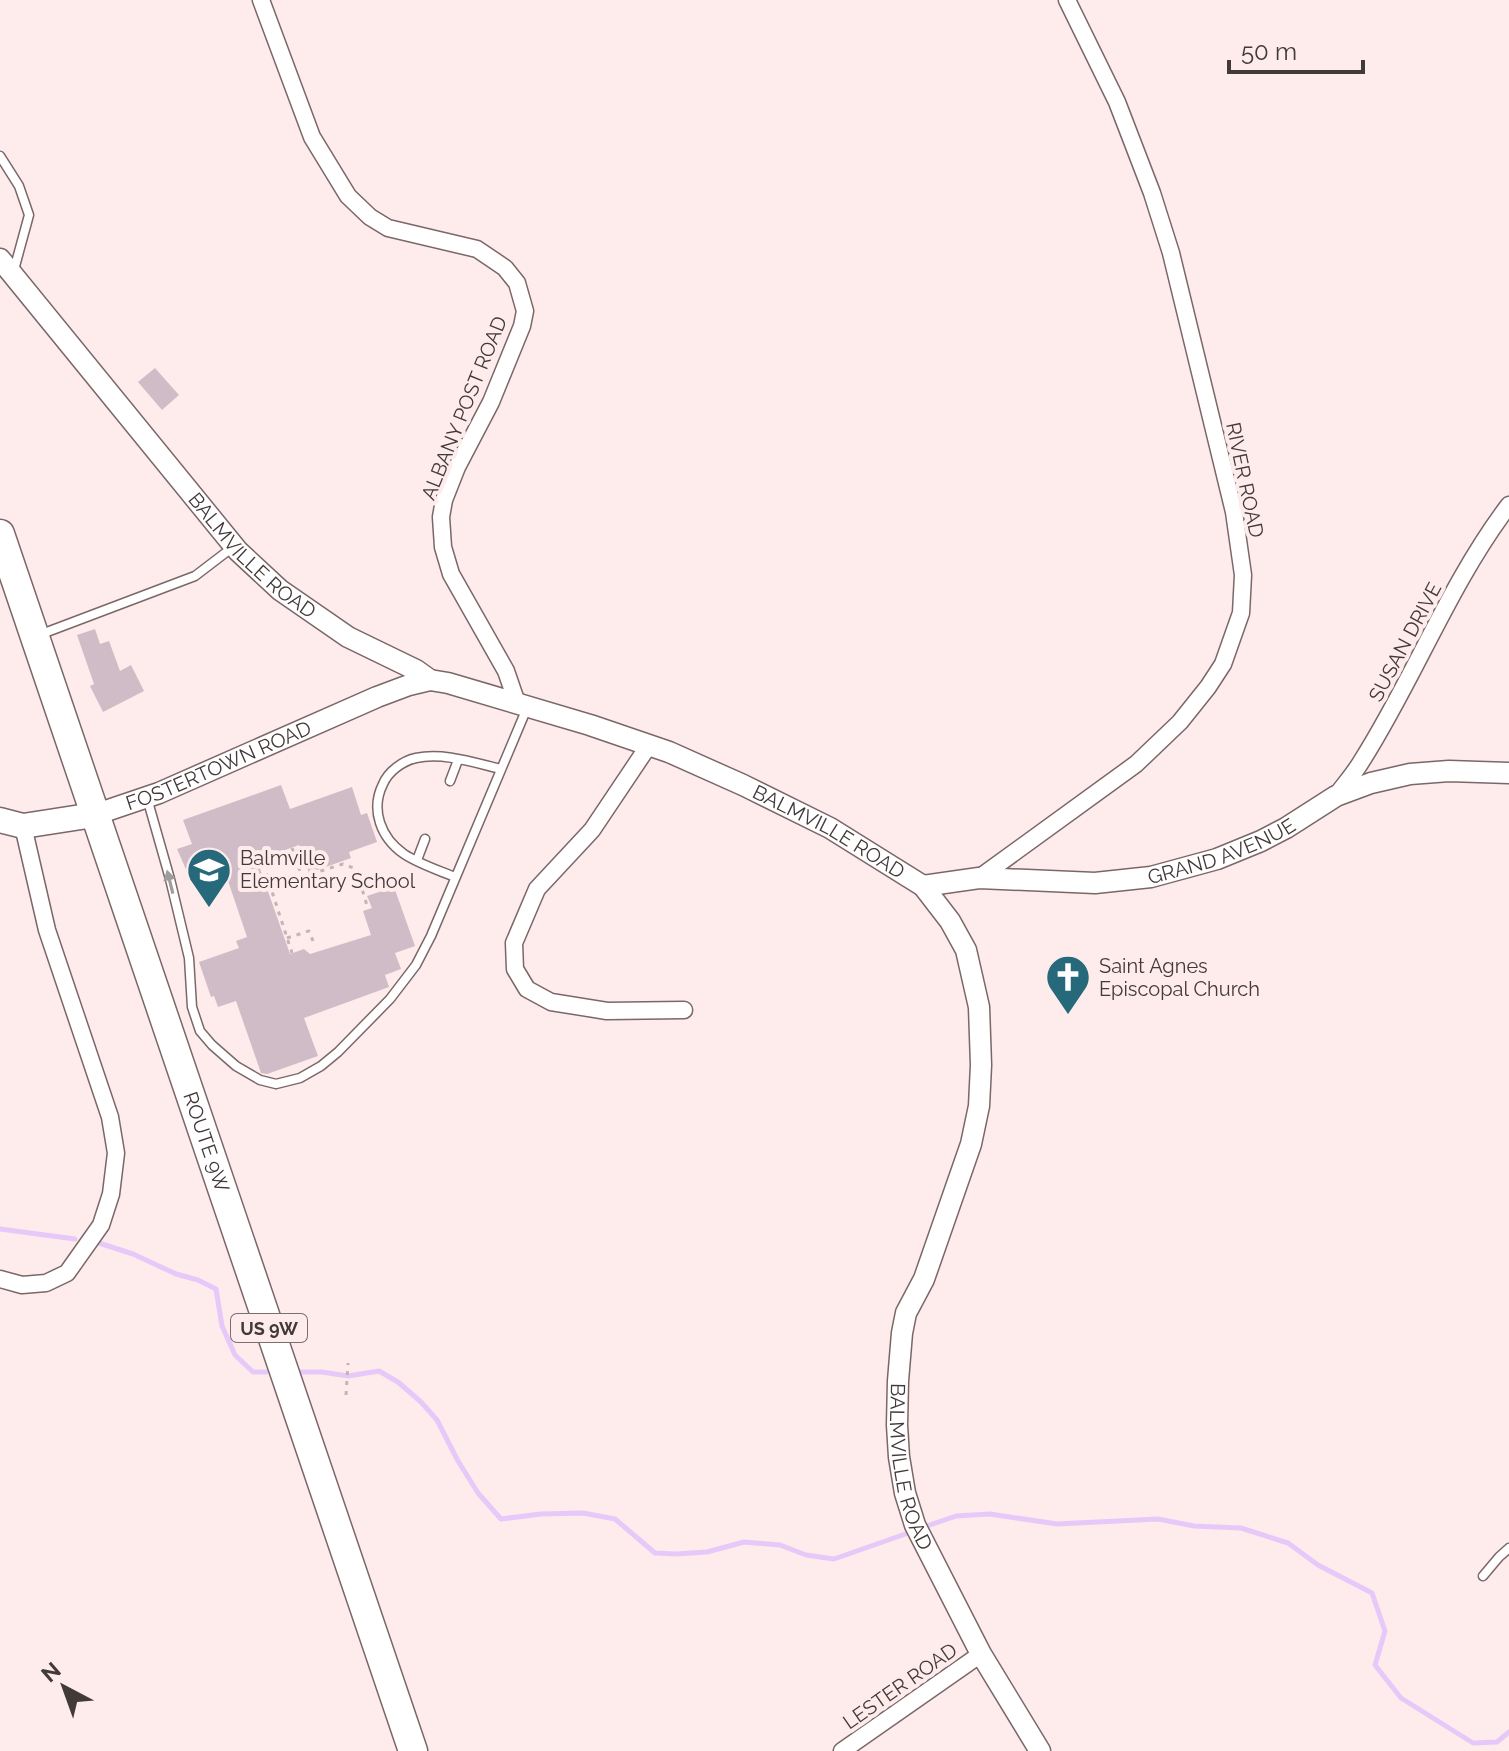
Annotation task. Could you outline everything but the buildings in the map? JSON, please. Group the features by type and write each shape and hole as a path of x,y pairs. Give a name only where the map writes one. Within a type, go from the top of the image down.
{"highway":[{"name":"ROUTE 9W","path":"0,534 413,1751"}],"main road":[{"name":"FOSTERTOWN ROAD","path":"12,823 94,815"}],"street":[{"name":"ALBANY POST ROAD","path":"261,0 312,137 348,196 370,217 388,228 477,249 505,268 517,283 525,311 522,326 491,402 457,467 441,517 443,547 451,574 522,705"},
{"name":"RIVER ROAD","path":"979,878 1136,764 1180,722 1223,664 1241,613 1243,575 1234,512 1171,253 1117,102 1067,0"},
{"name":"BALMVILLE ROAD","path":"6,267 234,546 280,590 348,637 430,680 649,745 743,785 818,822 923,886 950,921 966,950 979,1007 979,1106 971,1144 924,1279 906,1313 898,1381 899,1457 905,1493 919,1532 981,1654 1040,1751"},
{"name":"SUSAN DRIVE","path":"1336,796 1361,763 1466,570 1509,505"},
{"name":"FOSTERTOWN ROAD","path":"94,815 147,797 377,697 430,680"},
{"path":"649,745 592,830 537,889 514,943 515,969 527,989 551,1002 607,1011 684,1010"},
{"name":"GRAND AVENUE","path":"923,886 979,878 1095,883 1151,877 1217,859 1261,841 1336,796 1371,783 1410,774 1449,771 1509,773"},
{"path":"0,1279 22,1285 46,1283 67,1273 101,1225 111,1194 116,1153 110,1117 12,823"},
{"name":"LESTER ROAD","path":"842,1751 981,1654"}],"lane":[{"path":"0,156 19,186 29,215 6,267"},
{"path":"34,636 195,576 234,546"},
{"path":"147,797 189,958 192,1007 200,1031 236,1066 260,1080 276,1084 300,1078 338,1052 390,999 416,965 501,769 522,705"},
{"path":"455,877 404,854 389,840 377,812 378,795 385,779 399,765 415,758 436,757 501,769"},
{"path":"450,781 458,760"},
{"path":"417,860 425,839"},
{"path":"1483,1576 1509,1548"}],"path":[{"path":"292,848 302,877 343,864 356,869 368,909"},
{"path":"263,864 292,953"},
{"path":"287,938 309,931 313,941"},
{"path":"346,1395 348,1363"}],"waterway":[{"path":"0,1229 75,1239"},
{"path":"99,1243 216,1289 222,1326 235,1355 253,1372 266,1372"},
{"path":"300,1372 348,1376 379,1371 398,1382 437,1420 478,1493 501,1519 583,1513 615,1519 655,1553 676,1554 707,1552 744,1542 780,1545 806,1555 834,1559 911,1532"},
{"path":"921,1528 956,1516 990,1514 1057,1524 1158,1519 1194,1526 1241,1528 1288,1543 1318,1565 1372,1593 1385,1631 1375,1665 1401,1698 1473,1743 1497,1742 1509,1732"}],"place":[{"name":"Balmville Elementary School","path":"209,909"},
{"name":"Saint Agnes Episcopal Church","path":"1068,1016"}]}
